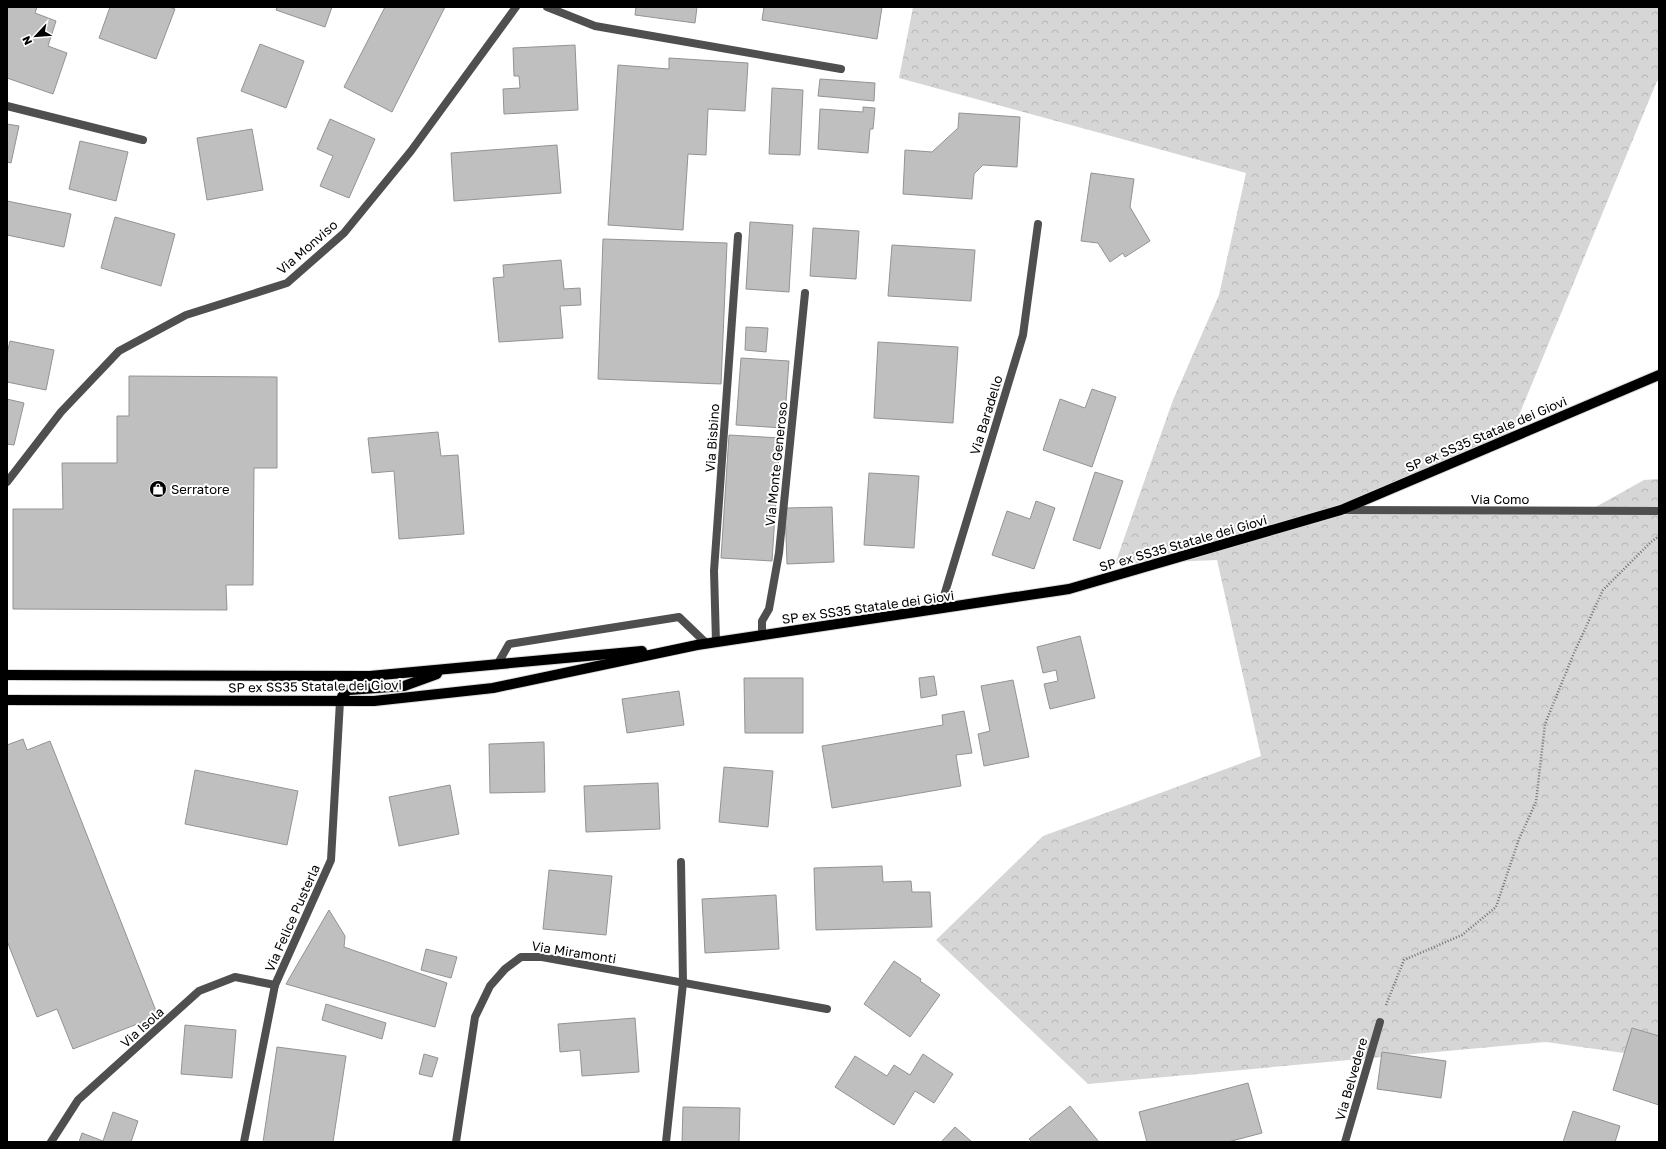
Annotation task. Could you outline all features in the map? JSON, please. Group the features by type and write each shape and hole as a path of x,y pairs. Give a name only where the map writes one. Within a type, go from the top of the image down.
{"main road":[{"name":"SP ex SS35 Statale dei Giovi","path":"7,675 370,676 690,646 1069,589 1341,510 1659,375"},
{"name":"SP ex SS35 Statale dei Giovi","path":"7,700 374,701 493,688 690,646"},
{"path":"340,701 344,693 348,690 404,686 452,669"}],"street":[{"name":"Via Monviso","path":"7,482 61,412 119,351 186,315 287,283 344,233 411,151 516,7"},
{"path":"546,7 595,26 841,69"},
{"path":"7,106 143,140"},
{"name":"Via Baradello","path":"940,609 1023,335 1038,224"},
{"name":"Via Bisbino","path":"712,643 714,571 738,236"},
{"name":"Via Monte Generoso","path":"762,635 762,621 769,609 779,553 805,293"},
{"name":"Via Como","path":"1341,510 1659,511"},
{"path":"498,665 509,644 679,617 712,643"},
{"name":"Via Felice Pusterla","path":"244,1142 275,985 331,860 340,701"},
{"path":"666,1142 683,983 681,862"},
{"name":"Via Miramonti","path":"456,1142 475,1017 490,986 505,968 521,957 542,957 827,1009"},
{"name":"Via Isola","path":"51,1142 78,1100 200,991 235,977 275,985"},
{"name":"Via Belvedere","path":"1345,1142 1380,1022"}],"path":[{"path":"1380,1022 1404,960 1462,935 1496,907 1520,839 1536,802 1545,724 1574,653 1603,590 1651,542 1659,536"}],"green space":[{"path":"913,7 1659,7 1659,81 1657,81 1510,437 1342,510 1592,509 1644,480 1659,479 1659,1058 1546,1042 1088,1084 936,940 1043,836 1261,756 1217,560 1115,564 1173,400 1219,295 1246,173 899,78"}],"building":[{"path":"7,7 37,7 35,13 56,21 48,46 67,53 53,94 7,78"},
{"path":"110,7 169,7 175,9 156,59 99,38"},
{"path":"277,7 332,7 325,27 276,10"},
{"path":"385,7 445,7 392,112 344,87"},
{"path":"636,7 697,7 695,23 635,15"},
{"path":"764,7 882,7 877,39 762,20"},
{"path":"260,44 304,61 286,108 241,91"},
{"path":"575,45 578,110 504,114 503,89 520,88 519,76 514,76 513,48"},
{"path":"669,58 748,63 745,111 708,109 706,155 688,154 683,230 608,225 618,65 669,69"},
{"path":"820,79 875,83 874,101 818,96"},
{"path":"772,88 803,90 800,155 769,154"},
{"path":"863,107 875,108 873,129 870,129 868,153 818,149 820,109 863,112"},
{"path":"959,113 1020,117 1017,167 983,165 974,174 972,199 903,194 905,150 932,152 958,128"},
{"path":"330,119 375,139 349,198 320,186 333,156 317,149"},
{"path":"7,124 19,126 11,163 7,162"},
{"path":"252,129 263,190 207,200 197,138"},
{"path":"80,141 128,152 116,201 69,189"},
{"path":"557,145 561,193 454,201 451,153"},
{"path":"1091,173 1134,179 1130,207 1150,241 1125,257 1123,253 1110,262 1098,243 1081,241"},
{"path":"7,201 71,214 64,247 7,235"},
{"path":"115,217 175,234 161,286 101,268"},
{"path":"750,222 793,225 789,292 746,289"},
{"path":"813,228 859,231 856,279 810,276"},
{"path":"603,239 727,243 721,384 598,379"},
{"path":"892,245 975,250 971,301 888,296"},
{"path":"561,260 564,289 580,288 581,305 560,306 563,338 499,342 493,278 504,277 503,265"},
{"path":"746,327 768,328 766,352 745,350"},
{"path":"10,341 54,350 46,390 7,382 7,354"},
{"path":"878,342 958,347 953,423 874,418"},
{"path":"741,358 789,361 784,428 736,425"},
{"name":"Serratore","path":"129,376 277,377 277,468 254,468 253,585 226,585 227,610 13,609 13,509 63,509 62,463 117,463 117,416 129,416"},
{"path":"1092,389 1116,397 1092,467 1043,450 1060,399 1085,408"},
{"path":"7,399 24,403 14,445 7,444"},
{"path":"438,432 441,456 458,455 464,534 399,539 394,471 372,473 368,438"},
{"path":"729,435 780,438 772,561 721,558"},
{"path":"1095,472 1123,481 1100,549 1073,540"},
{"path":"869,473 919,476 914,548 864,545"},
{"path":"1036,501 1055,508 1034,569 992,555 1007,511 1030,519"},
{"path":"832,507 834,562 787,564 785,508"},
{"path":"1080,636 1095,698 1050,709 1044,684 1058,681 1056,670 1043,673 1037,647"},
{"path":"934,676 937,695 921,698 919,678"},
{"path":"744,678 803,678 803,733 745,733"},
{"path":"1013,680 1029,757 984,766 978,734 990,731 981,686"},
{"path":"679,691 684,725 627,733 622,699"},
{"path":"964,711 972,753 956,755 961,786 832,808 822,746 943,725 942,715"},
{"path":"23,739 27,750 50,741 158,1016 73,1049 57,1009 37,1017 7,941 7,745"},
{"path":"544,742 545,792 490,793 489,744"},
{"path":"724,767 773,771 768,827 719,822"},
{"path":"195,770 298,791 287,845 185,824"},
{"path":"658,783 660,829 586,832 584,786"},
{"path":"450,785 459,834 399,846 389,797"},
{"path":"882,866 883,882 911,881 912,892 930,892 932,927 816,930 814,868"},
{"path":"549,870 612,876 606,935 543,929"},
{"path":"776,895 779,949 705,953 702,899"},
{"path":"329,910 345,936 344,947 447,983 435,1027 286,984"},
{"path":"426,949 457,957 451,978 421,970"},
{"path":"894,961 921,979 920,981 940,995 910,1037 864,1004"},
{"path":"326,1004 386,1023 382,1039 322,1020"},
{"path":"635,1018 639,1072 582,1076 580,1050 560,1052 558,1024"},
{"path":"185,1025 236,1030 232,1078 181,1074"},
{"path":"1632,1028 1659,1036 1659,1105 1613,1090"},
{"path":"277,1047 346,1056 333,1142 263,1142"},
{"path":"1382,1052 1446,1061 1441,1098 1377,1089"},
{"path":"424,1054 438,1058 432,1077 419,1074"},
{"path":"923,1054 953,1074 934,1103 915,1091 894,1125 835,1087 855,1056 887,1076 894,1065 910,1075"},
{"path":"1248,1083 1262,1133 1228,1142 1147,1142 1139,1112"},
{"path":"1070,1106 1099,1142 1032,1142 1029,1139"},
{"path":"683,1107 740,1108 739,1142 682,1142"},
{"path":"1573,1111 1620,1126 1615,1142 1563,1142"},
{"path":"113,1112 138,1121 131,1142 79,1142 82,1133 103,1141"},
{"path":"955,1127 972,1142 941,1142"}],"place":[{"name":"Serratore","path":"158,489"}]}
